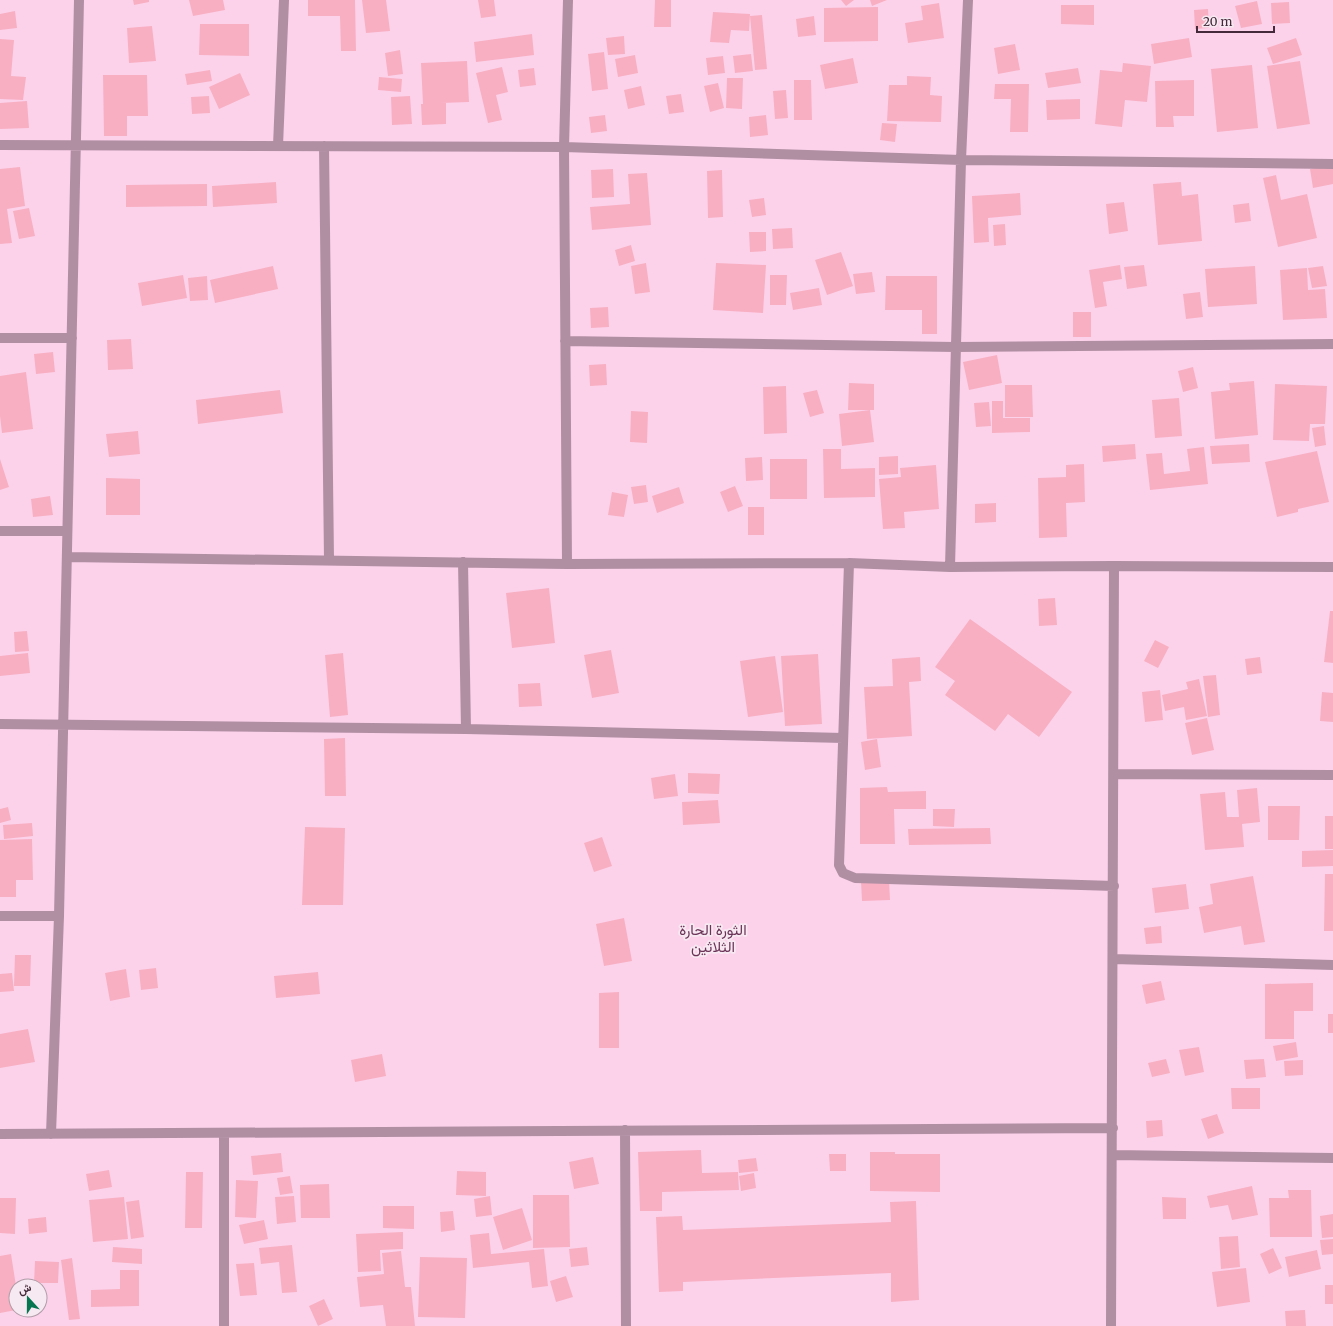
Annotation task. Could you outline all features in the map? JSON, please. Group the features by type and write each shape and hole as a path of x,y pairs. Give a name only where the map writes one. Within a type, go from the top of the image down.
{"street":[{"path":"52,1134 59,916 79,0"},
{"path":"278,146 284,0"},
{"path":"567,564 564,147 568,0"},
{"path":"950,567 961,160 968,0"},
{"path":"0,145 564,147 961,160 1333,164"},
{"path":"324,146 329,560"},
{"path":"0,338 72,338"},
{"path":"565,341 956,347 1333,344"},
{"path":"0,531 68,531"},
{"path":"67,557 567,564 849,563 950,567 1333,567"},
{"path":"463,562 466,729"},
{"path":"849,563 839,865 843,873 854,878 1114,886"},
{"path":"1111,1326 1113,1155 1114,566"},
{"path":"0,724 466,729 844,738"},
{"path":"1114,774 1333,775"},
{"path":"0,916 59,916"},
{"path":"1113,959 1333,965"},
{"path":"0,1134 1113,1128"},
{"path":"625,1130 626,1326"},
{"path":"224,1133 224,1326"},
{"path":"1113,1155 1333,1158"}],"building":[{"path":"133,0 149,0 149,2 134,5"},
{"path":"189,0 223,0 225,10 193,16"},
{"path":"308,0 355,0 356,51 341,51 340,16 308,16"},
{"path":"362,0 386,0 390,31 366,33"},
{"path":"478,0 494,0 496,16 481,18"},
{"path":"655,0 671,0 671,27 654,27"},
{"path":"841,0 854,0 846,6"},
{"path":"870,0 887,0 872,6"},
{"path":"1257,1 1262,24 1241,28 1235,6"},
{"path":"1289,2 1290,23 1272,24 1271,3"},
{"path":"939,3 944,38 908,43 905,23 923,20 921,6"},
{"path":"1061,5 1094,5 1094,25 1061,24"},
{"path":"878,7 878,41 824,42 824,8"},
{"path":"1208,9 1209,28 1195,29 1194,10"},
{"path":"15,11 17,28 0,30 0,14"},
{"path":"713,12 750,14 749,31 731,30 729,43 710,42"},
{"path":"762,15 767,69 755,70 750,16"},
{"path":"814,16 816,35 798,37 796,19"},
{"path":"200,24 249,24 249,56 199,55"},
{"path":"152,26 156,61 129,63 127,28"},
{"path":"532,34 534,55 476,62 474,42"},
{"path":"624,36 625,54 608,55 606,38"},
{"path":"1189,38 1192,57 1154,64 1151,44"},
{"path":"1296,38 1302,55 1273,64 1267,48"},
{"path":"0,39 14,40 11,76 26,77 23,100 0,99"},
{"path":"1015,44 1020,70 998,74 994,48"},
{"path":"400,50 403,74 388,76 385,53"},
{"path":"604,52 608,89 592,91 588,54"},
{"path":"751,54 753,71 735,73 733,56"},
{"path":"635,55 638,73 618,77 615,59"},
{"path":"723,56 725,73 708,75 706,58"},
{"path":"853,58 858,83 825,89 820,65"},
{"path":"467,61 469,102 441,103 446,103 446,124 422,125 421,104 423,104 421,63"},
{"path":"1300,61 1310,124 1277,129 1267,66"},
{"path":"1123,63 1151,66 1147,102 1125,100 1122,127 1095,124 1100,70 1122,72"},
{"path":"1252,65 1258,128 1217,132 1211,69"},
{"path":"502,67 508,92 496,95 502,120 488,123 476,73"},
{"path":"534,68 536,85 520,87 518,70"},
{"path":"1078,68 1081,83 1048,88 1045,73"},
{"path":"210,70 212,81 187,85 185,74"},
{"path":"240,73 250,95 219,109 209,87"},
{"path":"103,75 147,75 148,116 127,116 127,136 104,136"},
{"path":"907,76 931,77 930,95 942,96 941,122 887,121 889,85 907,85"},
{"path":"379,77 402,79 401,92 378,90"},
{"path":"727,78 743,78 742,109 726,108"},
{"path":"794,80 811,80 812,120 794,120"},
{"path":"1194,80 1194,116 1173,116 1174,127 1156,127 1155,81"},
{"path":"718,83 724,108 710,112 704,86"},
{"path":"995,84 1029,84 1028,132 1010,132 1011,99 994,99"},
{"path":"641,86 645,105 628,109 624,90"},
{"path":"786,90 788,118 775,119 773,91"},
{"path":"681,94 684,112 669,114 666,96"},
{"path":"209,96 210,113 192,114 191,97"},
{"path":"410,96 412,124 392,125 391,97"},
{"path":"1080,99 1080,119 1047,120 1046,100"},
{"path":"27,101 29,128 0,129 0,103"},
{"path":"605,115 607,131 591,133 589,117"},
{"path":"766,115 768,135 750,137 749,117"},
{"path":"882,123 897,124 895,142 880,140"},
{"path":"1333,164 1333,184 1313,188 1310,169"},
{"path":"20,167 25,206 7,209 12,243 0,244 0,169"},
{"path":"613,169 614,197 592,198 591,170"},
{"path":"722,170 723,217 708,218 707,171"},
{"path":"647,173 651,225 592,230 590,207 630,204 628,174"},
{"path":"1276,175 1281,200 1307,194 1317,238 1278,247 1263,178"},
{"path":"276,182 277,203 213,207 212,186"},
{"path":"1181,182 1182,196 1198,194 1202,241 1158,245 1153,184"},
{"path":"207,184 207,206 126,207 126,185"},
{"path":"1020,193 1021,215 988,218 989,242 974,243 972,196"},
{"path":"764,198 766,215 752,217 749,200"},
{"path":"1124,202 1128,231 1109,234 1106,204"},
{"path":"1249,203 1251,221 1235,223 1233,205"},
{"path":"29,208 35,236 19,239 13,211"},
{"path":"1005,224 1006,245 994,246 993,225"},
{"path":"792,228 793,248 773,249 772,229"},
{"path":"749,232 766,232 766,251 750,252"},
{"path":"631,245 635,261 619,266 615,250"},
{"path":"841,252 853,286 827,295 815,260"},
{"path":"646,263 650,292 635,294 631,266"},
{"path":"716,263 766,265 763,313 713,310"},
{"path":"1120,265 1122,279 1103,282 1107,306 1095,308 1089,270"},
{"path":"1144,265 1147,286 1127,289 1124,267"},
{"path":"273,266 278,289 215,303 210,280"},
{"path":"1255,266 1257,304 1208,307 1205,269"},
{"path":"1323,266 1327,286 1312,288 1308,268"},
{"path":"1307,268 1308,290 1325,289 1327,318 1283,320 1280,270"},
{"path":"872,272 875,292 856,294 853,274"},
{"path":"183,275 187,298 142,306 138,283"},
{"path":"770,275 787,275 786,305 770,305"},
{"path":"207,276 208,300 190,301 188,278"},
{"path":"886,276 937,276 937,334 922,334 922,310 885,310"},
{"path":"819,288 822,305 793,310 790,293"},
{"path":"1200,292 1203,317 1186,319 1183,294"},
{"path":"608,307 609,327 591,328 590,308"},
{"path":"1073,312 1091,312 1091,337 1073,337"},
{"path":"131,339 133,369 108,370 107,340"},
{"path":"53,352 55,372 36,374 34,354"},
{"path":"997,355 1002,383 969,390 963,362"},
{"path":"606,364 607,385 590,386 589,365"},
{"path":"1193,367 1198,388 1183,392 1178,371"},
{"path":"26,372 33,429 2,433 0,416 0,376"},
{"path":"1254,381 1258,435 1215,439 1211,392 1230,390 1229,383"},
{"path":"849,383 874,384 874,410 848,410"},
{"path":"1275,384 1327,386 1325,424 1310,424 1309,441 1273,440"},
{"path":"1005,385 1032,385 1033,417 1005,417"},
{"path":"786,386 787,433 764,434 763,387"},
{"path":"280,390 283,413 198,424 196,400"},
{"path":"817,390 824,413 810,417 803,393"},
{"path":"1179,398 1182,436 1155,438 1152,400"},
{"path":"992,401 1003,401 1003,418 1030,418 1030,432 992,433"},
{"path":"989,402 991,426 976,427 974,403"},
{"path":"870,410 874,442 842,446 839,414"},
{"path":"631,411 648,412 647,443 630,442"},
{"path":"1324,426 1326,445 1315,447 1312,428"},
{"path":"138,431 140,454 109,457 106,434"},
{"path":"1135,444 1136,459 1103,462 1102,446"},
{"path":"1249,444 1250,462 1212,464 1210,446"},
{"path":"1204,447 1208,484 1150,490 1146,454 1162,453 1164,474 1190,471 1187,449"},
{"path":"823,449 841,449 841,469 875,468 875,497 824,498"},
{"path":"1317,451 1329,502 1298,509 1298,512 1277,517 1265,462"},
{"path":"898,456 898,474 879,475 879,457"},
{"path":"762,457 763,480 746,481 745,458"},
{"path":"0,459 9,487 0,490"},
{"path":"770,459 807,459 807,499 770,499"},
{"path":"1084,464 1085,502 1066,503 1067,537 1039,538 1038,478 1066,477 1066,465"},
{"path":"936,465 939,509 904,512 905,528 883,529 879,479 901,477 900,468"},
{"path":"106,478 140,479 140,515 106,515"},
{"path":"646,485 648,502 634,504 631,487"},
{"path":"735,486 743,506 728,512 720,492"},
{"path":"679,487 684,503 657,513 652,496"},
{"path":"612,492 628,495 624,517 608,515"},
{"path":"50,496 53,515 33,517 31,499"},
{"path":"996,503 996,522 975,523 975,504"},
{"path":"748,507 764,507 764,535 748,535"},
{"path":"549,588 555,643 512,648 506,593"},
{"path":"1055,598 1057,625 1039,626 1038,599"},
{"path":"1330,611 1333,611 1333,663 1324,662"},
{"path":"970,619 1072,692 1039,737 1008,714 995,731 945,695 955,681 935,667"},
{"path":"27,631 29,651 15,652 14,632"},
{"path":"1155,640 1169,647 1158,668 1144,661"},
{"path":"611,650 619,693 592,698 584,655"},
{"path":"28,653 30,673 0,676 0,656"},
{"path":"343,653 348,715 330,717 325,655"},
{"path":"818,654 822,724 785,726 781,656"},
{"path":"775,656 783,712 748,717 740,661"},
{"path":"920,657 921,681 909,682 912,736 867,739 864,687 893,686 892,659"},
{"path":"1260,657 1262,673 1247,675 1245,659"},
{"path":"1216,675 1220,715 1208,717 1203,676"},
{"path":"1199,679 1207,716 1186,720 1184,707 1165,711 1162,695 1188,689 1186,682"},
{"path":"540,683 542,706 519,707 518,684"},
{"path":"1160,690 1163,720 1145,722 1142,692"},
{"path":"1322,692 1333,693 1333,722 1320,721"},
{"path":"1207,718 1214,750 1192,755 1185,723"},
{"path":"345,738 346,796 325,796 324,739"},
{"path":"877,739 881,767 865,770 861,742"},
{"path":"688,773 720,774 719,794 688,793"},
{"path":"675,774 678,796 654,799 651,778"},
{"path":"887,787 888,792 926,791 926,809 894,809 895,844 860,844 860,788"},
{"path":"1257,788 1260,822 1242,824 1244,847 1205,850 1200,794 1225,792 1227,817 1239,817 1237,790"},
{"path":"718,800 720,823 683,825 682,802"},
{"path":"1268,806 1300,806 1299,840 1268,840"},
{"path":"8,807 11,820 0,823 0,809"},
{"path":"933,809 955,809 954,827 933,826"},
{"path":"1325,816 1333,816 1333,849 1325,849"},
{"path":"32,823 33,836 4,839 3,825"},
{"path":"305,827 345,828 343,905 302,905"},
{"path":"990,828 991,844 909,845 908,829"},
{"path":"602,837 612,866 594,872 584,843"},
{"path":"32,839 33,880 16,880 16,897 0,897 0,840"},
{"path":"1333,850 1333,866 1302,867 1302,851"},
{"path":"1325,874 1333,874 1333,931 1324,931"},
{"path":"1253,876 1265,942 1244,945 1241,926 1204,933 1199,907 1213,904 1210,884"},
{"path":"889,880 890,900 862,901 861,881"},
{"path":"1186,884 1189,909 1155,913 1152,888"},
{"path":"624,918 632,961 604,966 596,924"},
{"path":"1161,926 1162,943 1146,944 1144,928"},
{"path":"15,955 31,955 30,986 14,986"},
{"path":"156,968 158,988 141,990 139,970"},
{"path":"126,969 130,997 110,1001 105,973"},
{"path":"318,972 320,994 276,998 274,976"},
{"path":"12,973 14,991 0,992 0,974"},
{"path":"1161,981 1165,1000 1146,1004 1142,985"},
{"path":"1313,983 1313,1011 1294,1011 1294,1039 1265,1039 1265,984"},
{"path":"619,992 619,1048 599,1048 599,993"},
{"path":"1328,1014 1333,1014 1333,1033 1328,1033"},
{"path":"28,1029 35,1062 0,1068 0,1034"},
{"path":"1296,1042 1298,1057 1276,1061 1273,1046"},
{"path":"1199,1047 1204,1072 1185,1076 1179,1050"},
{"path":"382,1054 386,1076 355,1082 351,1060"},
{"path":"1166,1059 1170,1073 1152,1077 1148,1063"},
{"path":"1264,1059 1266,1077 1246,1079 1244,1060"},
{"path":"1303,1060 1303,1075 1285,1076 1284,1061"},
{"path":"1231,1088 1260,1088 1260,1109 1232,1109"},
{"path":"1217,1114 1224,1133 1208,1139 1201,1119"},
{"path":"1162,1120 1163,1136 1147,1138 1146,1121"},
{"path":"701,1150 702,1173 738,1172 739,1190 662,1192 662,1211 640,1211 638,1152"},
{"path":"870,1152 895,1152 895,1154 940,1154 940,1192 870,1191"},
{"path":"281,1153 283,1172 253,1175 251,1156"},
{"path":"829,1154 846,1154 846,1171 830,1171"},
{"path":"593,1157 599,1184 574,1189 569,1162"},
{"path":"756,1158 758,1171 739,1173 738,1160"},
{"path":"109,1170 112,1187 89,1191 86,1174"},
{"path":"457,1171 486,1172 486,1196 456,1195"},
{"path":"186,1172 203,1172 202,1228 185,1228"},
{"path":"754,1173 756,1188 741,1191 739,1176"},
{"path":"290,1176 293,1193 280,1195 277,1178"},
{"path":"236,1180 258,1181 256,1218 235,1217"},
{"path":"329,1184 330,1218 301,1218 300,1185"},
{"path":"1252,1186 1258,1215 1232,1220 1228,1205 1210,1208 1207,1196"},
{"path":"1288,1190 1311,1190 1312,1237 1270,1237 1269,1198 1289,1198"},
{"path":"533,1195 569,1195 570,1247 533,1248"},
{"path":"294,1196 296,1222 277,1224 275,1197"},
{"path":"490,1196 492,1215 476,1217 474,1199"},
{"path":"124,1197 128,1239 93,1242 89,1200"},
{"path":"1162,1197 1186,1198 1186,1219 1163,1219"},
{"path":"0,1198 16,1198 15,1234 0,1233"},
{"path":"139,1200 144,1237 131,1239 126,1202"},
{"path":"916,1201 919,1300 891,1302 891,1273 683,1282 683,1291 659,1292 656,1217 682,1216 683,1230 891,1222 890,1202"},
{"path":"383,1206 414,1206 414,1229 383,1228"},
{"path":"522,1208 532,1240 503,1250 493,1217"},
{"path":"453,1211 455,1230 441,1232 440,1212"},
{"path":"1333,1214 1333,1237 1322,1238 1320,1216"},
{"path":"46,1217 47,1232 29,1234 28,1219"},
{"path":"264,1220 268,1239 244,1244 239,1225"},
{"path":"403,1232 403,1249 380,1250 381,1271 358,1272 356,1234"},
{"path":"489,1233 491,1254 544,1249 548,1286 532,1288 529,1262 473,1268 470,1235"},
{"path":"1238,1236 1240,1267 1221,1269 1219,1237"},
{"path":"1333,1239 1333,1254 1322,1255 1320,1240"},
{"path":"292,1245 297,1292 282,1293 279,1262 261,1264 259,1248"},
{"path":"113,1247 142,1249 142,1264 112,1262"},
{"path":"587,1247 589,1265 571,1267 569,1249"},
{"path":"1273,1248 1282,1268 1269,1274 1260,1254"},
{"path":"1317,1250 1321,1269 1289,1277 1285,1257"},
{"path":"401,1251 405,1287 411,1287 415,1326 386,1326 383,1305 360,1307 357,1277 384,1274 382,1253"},
{"path":"11,1254 15,1278 8,1278 8,1312 0,1313 0,1256"},
{"path":"420,1257 467,1258 465,1318 418,1317"},
{"path":"72,1258 80,1319 69,1320 61,1260"},
{"path":"35,1261 59,1262 58,1283 48,1283 48,1278 34,1278"},
{"path":"254,1263 257,1295 240,1296 236,1264"},
{"path":"1246,1268 1250,1302 1217,1307 1212,1272"},
{"path":"120,1270 139,1270 139,1306 91,1307 91,1290 120,1289"},
{"path":"566,1276 573,1297 556,1302 550,1281"},
{"path":"1325,1285 1333,1285 1333,1304 1325,1304"},
{"path":"324,1299 333,1319 318,1326 309,1306"},
{"path":"1305,1310 1306,1326 1286,1326 1285,1311"}],"district":[{"name":"الثورة الحارة الثلاثين","path":"713,938"}]}
